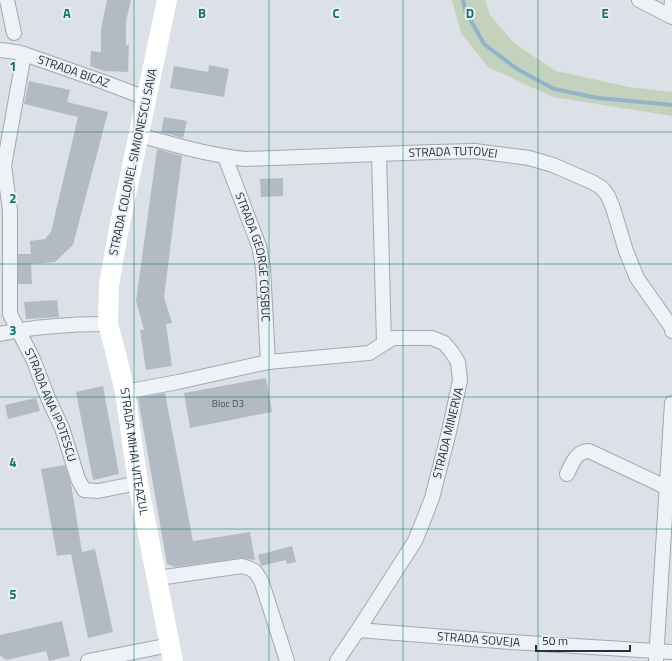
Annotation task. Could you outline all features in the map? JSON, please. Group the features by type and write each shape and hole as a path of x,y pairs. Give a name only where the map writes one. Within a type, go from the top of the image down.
{"main road":[{"name":"STRADA COLONEL SIMIONESCU SAVA","path":"108,324 109,285 118,233 167,0"},
{"name":"STRADA MIHAI VITEAZUL","path":"108,324 125,392 138,484 172,653"}],"street":[{"path":"7,0 14,33"},
{"path":"639,0 671,16 672,0"},
{"name":"STRADA BICAZ","path":"0,50 24,54 146,98"},
{"name":"STRADA ANA IPOTESCU","path":"24,54 4,166 10,210 10,314 33,359 48,398 62,428 78,479 84,490 98,491 138,484"},
{"name":"STRADA TUTOVEI","path":"139,135 225,157 245,159 475,151 529,158 553,165 592,182 602,188 608,196 626,251 637,278 672,328 672,331"},
{"path":"379,154 384,343"},
{"name":"STRADA GEORGE COȘBUC","path":"225,157 259,246 263,267 268,362"},
{"path":"0,334 19,330 72,324 108,324"},
{"name":"STRADA MINERVA","path":"125,392 268,362 369,353 378,349 384,343 393,338 432,338 444,343 451,351 458,362 460,380 450,432 432,498 415,541 358,630 336,661"},
{"path":"656,656 669,489 672,403"},
{"path":"567,474 577,456 582,452 589,451 669,489"},
{"path":"158,578 242,566 252,569 258,574 262,583 287,661"},
{"name":"STRADA SOVEJA","path":"358,630 511,642 656,656 672,652"},
{"path":"88,661 172,653"}],"green space":[{"path":"452,0 485,0 490,15 515,44 556,71 629,87 672,92 672,116 553,97 488,67 461,33"}],"building":[{"path":"107,0 131,0 126,21 126,45 129,45 128,72 104,71 90,66 91,51 101,52 101,29"},
{"path":"209,65 229,69 224,97 170,88 174,66 208,72"},
{"path":"29,81 70,90 67,102 108,112 73,245 55,262 31,264 32,284 18,284 18,254 31,254 30,241 45,239 51,232 78,117 24,104"},
{"path":"164,117 187,121 183,138 161,132"},
{"path":"157,149 182,156 164,297 172,323 166,324 172,366 146,370 140,330 144,330 136,301"},
{"path":"283,178 283,196 261,197 260,179"},
{"path":"57,300 59,317 26,319 24,302"},
{"path":"266,378 272,412 190,428 184,393"},
{"path":"103,386 119,474 93,480 76,392"},
{"path":"165,393 193,541 250,532 255,560 241,558 175,567 167,564 138,398"},
{"path":"36,398 40,411 8,419 5,405"},
{"path":"65,465 71,484 82,552 95,549 113,632 88,638 71,554 57,556 41,469"},
{"path":"292,546 296,562 287,564 286,560 261,566 258,555"},
{"path":"62,621 70,656 49,661 46,651 6,660 0,655 0,635"}],"waterway":[{"path":"463,0 465,10 484,44 517,69 554,89 598,98 672,105"}]}
